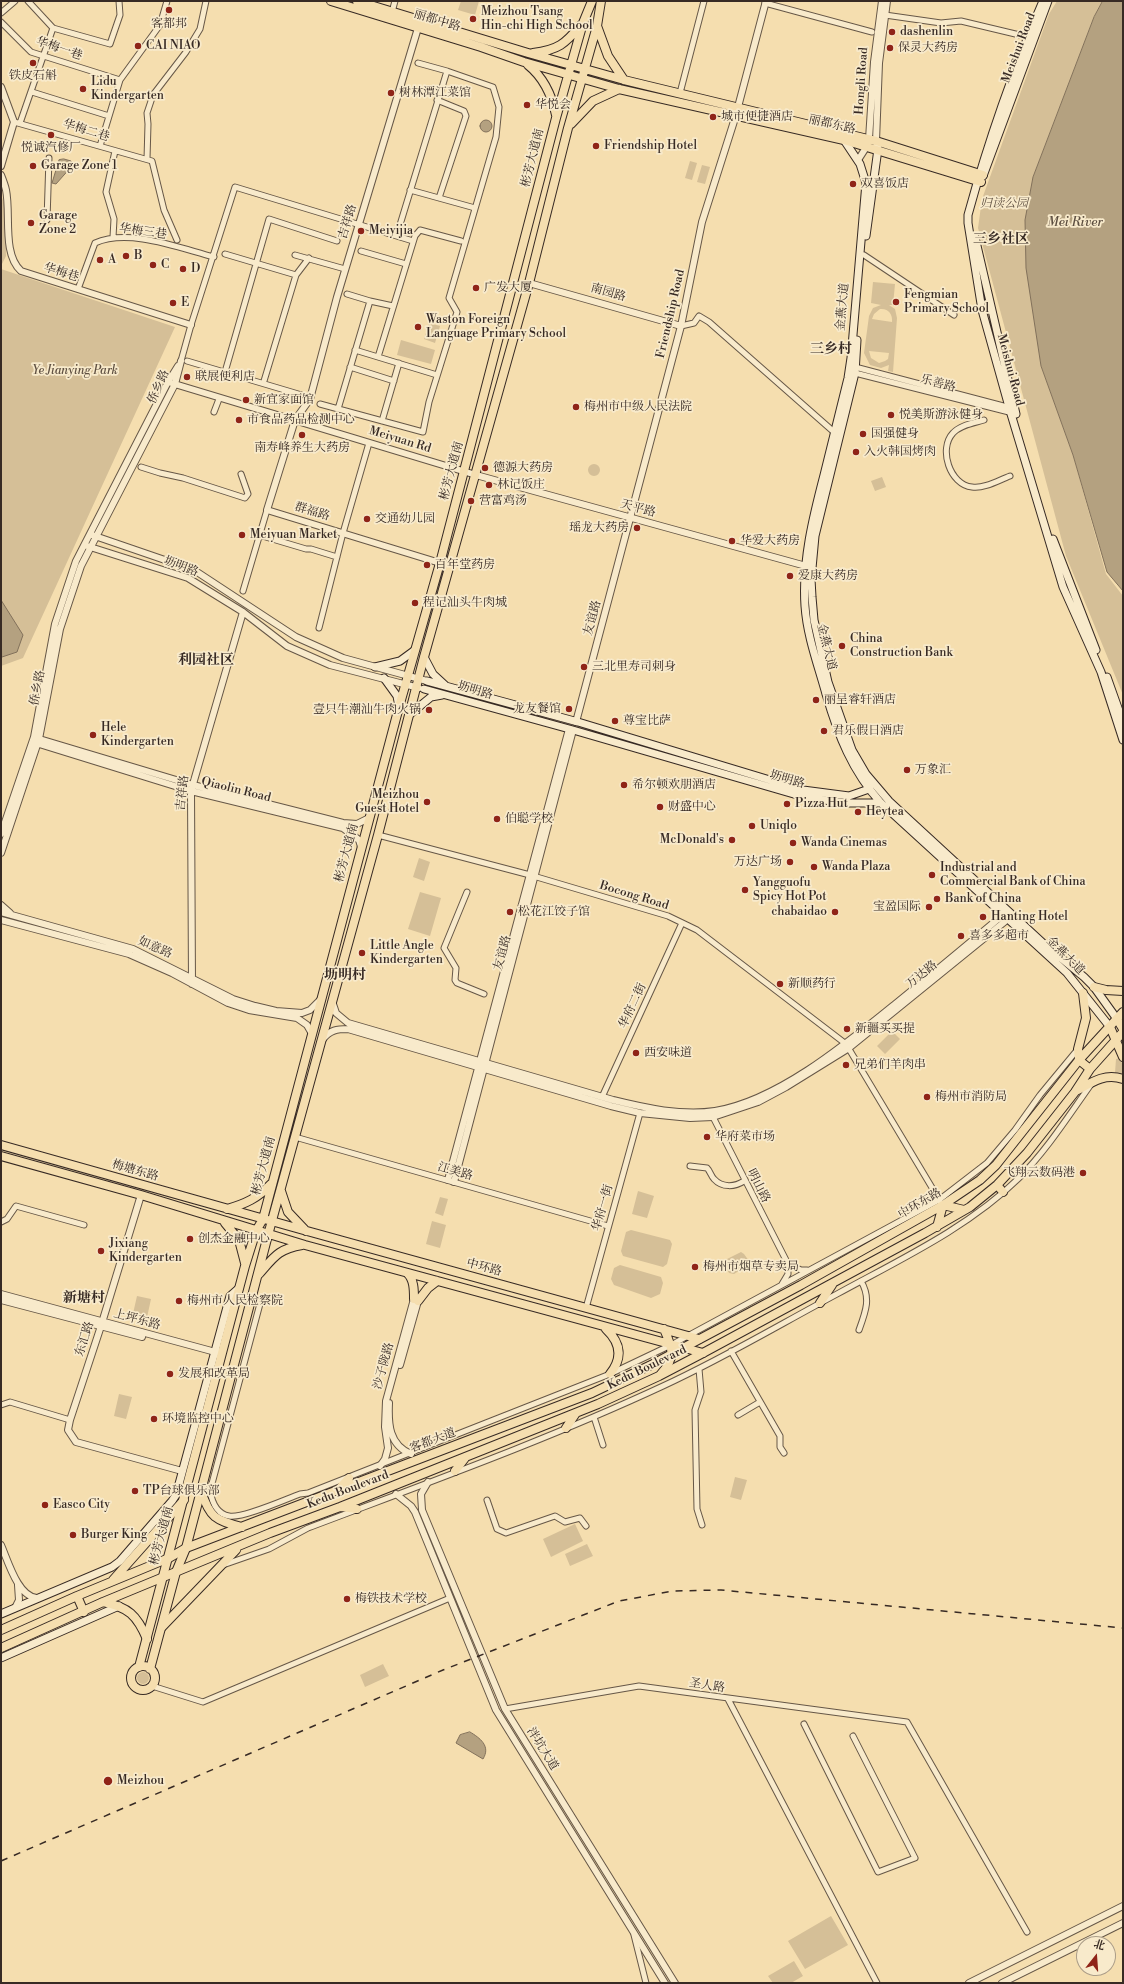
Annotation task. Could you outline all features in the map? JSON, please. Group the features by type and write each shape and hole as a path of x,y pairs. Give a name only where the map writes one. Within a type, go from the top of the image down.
{"main road":[{"name":"丽都中路","path":"331,1 524,62 582,78"},
{"name":"丽都中路","path":"357,1 584,69"},
{"path":"528,53 550,51 567,41 583,23 589,13 592,1"},
{"name":"Meishui Road","path":"1043,1 1028,37 980,178 968,215 968,223 982,310 1045,520 1116,699 1123,722"},
{"name":"Meishui Road","path":"980,178 1048,1"},
{"name":"彬芳大道南","path":"150,1669 176,1572 186,1548 268,1234 378,835 409,715 420,685 424,657 529,282 568,128 597,26 602,3"},
{"name":"彬芳大道南","path":"139,1667 184,1500 218,1355 256,1231 263,1219 311,1032 406,680 465,471 556,118 583,23"},
{"path":"597,26 608,56 624,80"},
{"path":"552,70 554,60"},
{"path":"524,62 534,70 546,87 554,107 556,118"},
{"name":"丽都东路","path":"584,69 680,93 737,111 844,140 870,142 878,149 980,178"},
{"name":"丽都东路","path":"582,78 619,89 737,111 870,142 980,178"},
{"path":"568,128 593,101 619,89"},
{"name":"金燕大道","path":"844,140 858,160 865,176 866,191 851,358 811,526 806,566 805,606 809,635 836,728 846,752 869,789 881,803 1067,973 1110,1027 1123,1057"},
{"name":"金燕大道","path":"878,149 864,256 855,370 815,536 811,579 814,620 828,682 852,750 866,774 889,801 1044,944 1068,962 1084,977 1120,1015 1123,1029"},
{"path":"865,176 874,176"},
{"name":"Meishui Road","path":"1012,410 1063,587 1101,672 1123,740"},
{"path":"375,667 400,661 415,650"},
{"path":"409,715 431,697 446,691 433,674 424,657"},
{"path":"384,678 396,696 399,707"},
{"name":"坜明路","path":"427,681 446,691 804,797 846,803 881,803"},
{"name":"坜明路","path":"420,685 576,722 803,790 848,796 869,789"},
{"path":"1076,984 1084,977"},
{"path":"1094,987 1106,990 1123,991"},
{"path":"1083,993 1086,1018 1078,1048 1079,1060 1090,1069"},
{"name":"中环东路","path":"685,1348 980,1180 996,1165 1079,1060 1120,1015"},
{"path":"256,1231 605,1328 704,1353 937,1227 964,1210 997,1185 1027,1153 1075,1092 1090,1069 1123,1032"},
{"path":"1075,1092 1095,1080 1112,1076 1123,1080"},
{"name":"梅塘东路","path":"1,1145 263,1219"},
{"name":"梅塘东路","path":"1,1156 141,1195 256,1231"},
{"path":"226,1209 247,1203 261,1195 272,1184"},
{"path":"997,1185 1003,1192"},
{"path":"281,1190 288,1212 307,1232"},
{"path":"937,1227 941,1203 964,1210"},
{"name":"中环路","path":"263,1219 699,1339"},
{"path":"222,1221 240,1240 245,1266"},
{"path":"257,1277 279,1252 292,1247 305,1245"},
{"path":"407,1273 410,1276 416,1300"},
{"path":"416,1300 437,1281"},
{"path":"820,1303 834,1283"},
{"path":"748,1313 756,1325"},
{"path":"605,1328 612,1335 619,1348 617,1363 610,1374"},
{"path":"660,1376 669,1365 673,1355 672,1345 664,1329"},
{"name":"客都大道","path":"186,1548 592,1393 685,1348"},
{"name":"Kedu Boulevard","path":"1,1648 84,1612 103,1602 237,1548 270,1533 340,1507 622,1394 704,1353"},
{"path":"1,1614 105,1571 120,1561 172,1501 176,1495 218,1355"},
{"path":"616,1382 622,1394"},
{"path":"566,1428 576,1413"},
{"path":"455,1471 466,1457"},
{"path":"338,1491 349,1478"},
{"path":"201,1491 207,1510 218,1520 243,1527"},
{"path":"112,1581 184,1500"},
{"path":"340,1507 357,1509"},
{"path":"265,1518 270,1533"},
{"path":"1,1630 112,1581 169,1558 186,1548"},
{"path":"162,1627 237,1548"},
{"path":"77,1596 84,1612"},
{"path":"103,1602 119,1606 127,1610 138,1620 146,1638"},
{"path":"1,1656 119,1606"},
{"path":"1,1656 20,1640"},
{"path":"139,1667 150,1669 154,1677 152,1686 143,1690 133,1684 131,1679 133,1673 139,1667"}],"street":[{"path":"1,13 15,1"},
{"path":"28,1 53,28 110,44 120,15 119,1"},
{"path":"100,146 120,80 160,25 167,1"},
{"path":"177,240 164,210 149,160 147,113 153,95 186,52 200,29 206,1"},
{"path":"392,12 395,1"},
{"path":"588,1 587,6 589,13"},
{"path":"680,93 704,1"},
{"name":"Hongli Road","path":"870,142 874,62 882,1"},
{"name":"Hongli Road","path":"858,160 870,142 885,15 888,1"},
{"path":"766,2 872,32"},
{"name":"Friendship Road","path":"631,519 681,326 702,222 737,111 766,2"},
{"path":"885,15 941,23 961,21 1028,37"},
{"name":"华梅一巷","path":"1,22 31,52 120,80"},
{"path":"1,166 17,122 32,92 53,28"},
{"name":"吉祥路","path":"295,420 310,399 345,269 418,28"},
{"path":"320,404 423,432 429,402 457,312 449,298 496,137 499,107 493,87 418,63"},
{"path":"399,228 437,100 447,72"},
{"path":"1,87 17,122"},
{"path":"32,92 109,116"},
{"path":"437,100 464,111 466,116 439,198"},
{"name":"华梅二巷","path":"17,122 149,160"},
{"path":"113,237 114,220 106,192 115,150"},
{"path":"47,220 49,158"},
{"name":"华梅巷","path":"1,175 6,189 10,253 14,265 25,273 191,325"},
{"path":"305,396 184,361 191,325 214,257 235,187 413,241"},
{"path":"410,190 475,208"},
{"path":"225,372 269,219 337,241"},
{"path":"378,357 415,236 420,230 461,241"},
{"name":"华梅三巷","path":"78,289 95,243 113,237 121,236 147,240 214,257"},
{"path":"361,251 406,264"},
{"path":"225,254 296,275"},
{"path":"295,254 345,269"},
{"path":"864,256 954,315"},
{"path":"264,381 296,275 309,258"},
{"name":"南园路","path":"529,282 681,326"},
{"path":"347,294 393,306"},
{"path":"338,409 370,301"},
{"path":"681,326 694,323 699,316 709,322 834,432"},
{"path":"355,350 437,375"},
{"name":"侨乡路","path":"1,834 36,740 55,624 76,561 168,382 184,361"},
{"name":"侨乡路","path":"1,853 36,740 60,629 81,566 175,384 184,361"},
{"path":"382,421 399,363"},
{"path":"350,367 394,381"},
{"name":"乐善路","path":"855,370 1012,410"},
{"name":"Meiyuan Rd","path":"168,382 465,471"},
{"path":"214,412 219,399"},
{"path":"243,591 295,420"},
{"path":"984,420 963,427 953,433 948,441 946,452 950,470 966,486 974,488 1010,476"},
{"path":"319,628 343,533 369,443"},
{"path":"141,467 183,478 245,498 248,494 241,474"},
{"name":"天平路","path":"465,471 631,519 806,566"},
{"name":"群福路","path":"267,510 440,563"},
{"name":"友谊路","path":"576,722 631,519"},
{"name":"坜明路","path":"89,534 194,570 296,637 343,658 375,667 420,685 427,681"},
{"path":"260,535 306,550 312,549 337,557"},
{"name":"坜明路","path":"84,545 188,578 243,612 287,646 330,665 384,678 406,680"},
{"name":"吉祥路","path":"192,981 192,788 243,612"},
{"name":"友谊路","path":"451,1181 571,729"},
{"name":"Qiaolin Road","path":"36,740 192,788 343,826"},
{"path":"343,826 357,824 369,818"},
{"path":"343,826 359,840 361,847"},
{"name":"Bocong Road","path":"378,835 532,876 668,916 697,930 847,1046"},
{"path":"467,892 444,948 456,968 455,980 457,983 484,994"},
{"path":"1,905 13,916"},
{"name":"如意路","path":"1,912 133,949 192,981 228,1003 249,1010 296,1016"},
{"name":"万达路","path":"847,1046 1006,917"},
{"name":"如意路","path":"1,921 129,954 192,981"},
{"name":"华府二街","path":"602,1097 682,923"},
{"path":"311,1032 308,1025 296,1016 310,1010 320,1000"},
{"path":"332,1001 336,1013 348,1023 611,1106 640,1113 690,1118 713,1117 758,1102 786,1087 847,1046"},
{"path":"321,1042 327,1034 337,1029 348,1029 482,1066 642,1107 692,1112 715,1111 760,1096 847,1046"},
{"path":"847,1046 941,1203"},
{"path":"260,1300 210,1491 212,1502 220,1512 229,1516 240,1516 349,1478 610,1374 672,1345 808,1270 941,1203 987,1162 1015,1130 1040,1095 1078,1048"},
{"path":"221,1566 269,1549 308,1528 594,1417 699,1369 861,1281 954,1228 1003,1192 1019,1178 1042,1152 1095,1080"},
{"name":"华府一街","path":"586,1308 640,1113"},
{"name":"明山路","path":"713,1117 744,1181 788,1264"},
{"name":"江美路","path":"295,1136 608,1226"},
{"path":"690,1166 707,1168 713,1178 720,1183 732,1186 738,1185 744,1181"},
{"name":"东汇路","path":"70,1420 102,1324 141,1195"},
{"path":"1,1222 7,1220 16,1206 84,1225"},
{"path":"780,1286 788,1274 788,1264 801,1270 808,1270"},
{"path":"860,1330 867,1305 867,1291 861,1281"},
{"name":"上坪东路","path":"1,1294 102,1324 218,1355"},
{"name":"上坪东路","path":"1,1300 102,1324"},
{"name":"沙子陇路","path":"380,1466 385,1459 390,1439 385,1419 386,1401 416,1300"},
{"path":"731,1351 780,1436 780,1447 784,1453"},
{"path":"699,1369 701,1392 696,1410 697,1509 702,1525"},
{"path":"1,1404 10,1402 70,1420 68,1430 76,1442 182,1471"},
{"path":"738,1415 760,1402"},
{"path":"594,1417 604,1445"},
{"path":"390,1439 406,1452 411,1454"},
{"path":"396,1494 418,1511 421,1494 428,1482"},
{"path":"487,1500 497,1529 506,1533 555,1516 565,1522 580,1518 586,1526"},
{"name":"泮坑大道","path":"418,1511 450,1598 496,1710 666,1983"},
{"name":"泮坑大道","path":"418,1511 505,1709 675,1983"},
{"path":"1,1545 16,1578 26,1594 32,1598 37,1598"},
{"path":"15,1608 19,1602 20,1594 16,1578"},
{"path":"152,1686 203,1702 450,1598"},
{"name":"圣人路","path":"505,1709 639,1686 907,1722 1027,1932"},
{"path":"728,1699 877,1983"},
{"path":"804,1724 878,1872 916,1858 853,1736"},
{"path":"969,1983 1123,1906"},
{"path":"1002,1983 1123,1923"},
{"path":"633,1932 646,1983"}],"green space":[{"path":"461,1 479,1 475,15 458,10"},
{"name":"归读公园","path":"1057,1 1103,1 1094,17 1033,177 1041,366 1073,455 1106,574 1123,596 1123,695 1066,556 978,228 982,199 1049,14"},
{"path":"690,161 697,163 692,180 685,178"},
{"path":"702,165 710,167 705,184 697,182"},
{"path":"1,194 6,210 6,256 1,266"},
{"name":"Ye Jianying Park","path":"1,269 175,327 23,658 1,666"},
{"path":"873,282 895,284 893,305 889,305 895,309 897,318 893,372 888,371 889,365 881,368 870,365 864,353 869,316 873,308 881,305 871,303","holes":["880,309 885,309 889,312 892,316 892,322 872,319 874,314","869,351 889,353 888,359 879,363 871,358"]},
{"path":"429,323 440,326 435,343 424,339"},
{"path":"401,340 435,350 431,364 397,355"},
{"path":"592,464 596,464 600,470 596,476 592,476 588,472 588,468"},
{"path":"882,477 886,487 875,491 871,481"},
{"path":"419,858 430,862 424,881 413,877"},
{"path":"420,892 441,898 430,936 408,929"},
{"path":"892,1031 900,1039 885,1054 877,1046"},
{"path":"1120,1058 1123,1066 1123,1076 1115,1073 1116,1059"},
{"path":"638,1191 654,1196 647,1218 632,1214"},
{"path":"440,1197 448,1199 443,1216 435,1213"},
{"path":"432,1221 446,1225 440,1248 426,1244"},
{"path":"631,1230 670,1240 672,1244 667,1264 663,1267 623,1256 621,1251 626,1232"},
{"path":"741,1252 749,1261 748,1265 734,1274 729,1273 726,1268 727,1259"},
{"path":"620,1265 661,1277 663,1283 660,1294 651,1298 614,1285 611,1279 614,1268"},
{"path":"137,1296 151,1299 146,1322 132,1318"},
{"path":"119,1394 132,1397 126,1419 114,1416"},
{"path":"735,1477 747,1480 741,1500 730,1497"},
{"path":"575,1524 583,1541 551,1557 543,1539"},
{"path":"587,1544 593,1556 570,1566 565,1554"},
{"path":"383,1664 389,1676 365,1687 360,1675"},
{"path":"141,1672 145,1672 149,1678 145,1684 141,1684 137,1680 137,1676"},
{"path":"831,1916 848,1945 805,1969 788,1941"},
{"path":"794,1961 803,1976 791,1983 773,1983 768,1976"}],"water":[{"name":"Mei River","path":"1103,1 1123,1 1123,591 1107,572 1073,455 1041,366 1026,268 1025,220 1033,177 1094,17"},
{"path":"484,120 488,120 492,126 488,132 484,132 480,128 480,124"},
{"path":"64,159 71,161 72,166 56,184 52,183 59,160"},
{"path":"1,600 23,635 17,652 2,657"},
{"path":"470,1732 481,1740 485,1746 486,1750 483,1759 456,1743 460,1735"}],"railway":[{"path":"1,1861 443,1670 619,1601 673,1591 721,1590 1123,1628"}],"place":[{"name":"客都邦","path":"169,10"},
{"name":"Meizhou Tsang Hin-chi High School","path":"473,19"},
{"name":"dashenlin","path":"892,32"},
{"name":"CAI NIAO","path":"138,46"},
{"name":"保灵大药房","path":"890,48"},
{"name":"铁皮石斛","path":"33,63"},
{"name":"Lidu Kindergarten","path":"83,89"},
{"name":"树林潭江菜馆","path":"391,93"},
{"name":"华悦会","path":"527,105"},
{"name":"城市便捷酒店","path":"713,117"},
{"name":"悦诚汽修厂","path":"51,135"},
{"name":"Friendship Hotel","path":"596,146"},
{"name":"Garage Zone 1","path":"33,166"},
{"name":"双喜饭店","path":"853,184"},
{"name":"Garage Zone 2","path":"31,223"},
{"name":"Meiyijia","path":"361,231"},
{"name":"B","path":"126,256"},
{"name":"A","path":"100,260"},
{"name":"C","path":"153,265"},
{"name":"D","path":"183,269"},
{"name":"广发大厦","path":"476,288"},
{"name":"Fengmian Primary School","path":"896,302"},
{"name":"E","path":"173,303"},
{"name":"Waston Foreign Language Primary School","path":"418,327"},
{"name":"联展便利店","path":"187,377"},
{"name":"新宜家面馆","path":"246,400"},
{"name":"梅州市中级人民法院","path":"576,407"},
{"name":"悦美斯游泳健身","path":"891,415"},
{"name":"市食品药品检测中心","path":"239,420"},
{"name":"国强健身","path":"863,434"},
{"name":"南寿峰养生大药房","path":"302,435"},
{"name":"入火韩国烤肉","path":"856,452"},
{"name":"德源大药房","path":"485,468"},
{"name":"林记饭庄","path":"489,485"},
{"name":"营富鸡汤","path":"471,501"},
{"name":"交通幼儿园","path":"367,519"},
{"name":"瑶龙大药房","path":"637,528"},
{"name":"Meiyuan Market","path":"242,535"},
{"name":"华爱大药房","path":"732,541"},
{"name":"百年堂药房","path":"427,565"},
{"name":"爱康大药房","path":"790,576"},
{"name":"程记汕头牛肉城","path":"415,603"},
{"name":"China Construction Bank","path":"842,646"},
{"name":"三北里寿司刺身","path":"584,667"},
{"name":"丽呈睿轩酒店","path":"816,700"},
{"name":"龙友餐馆","path":"569,709"},
{"name":"壹只牛潮汕牛肉火锅","path":"429,710"},
{"name":"尊宝比萨","path":"615,721"},
{"name":"君乐假日酒店","path":"824,731"},
{"name":"Hele Kindergarten","path":"93,735"},
{"name":"万象汇","path":"907,770"},
{"name":"希尔顿欢朋酒店","path":"624,785"},
{"name":"Meizhou Guest Hotel","path":"427,802"},
{"name":"Pizza Hut","path":"787,804"},
{"name":"财盛中心","path":"660,807"},
{"name":"Heytea","path":"858,812"},
{"name":"伯聪学校","path":"497,819"},
{"name":"Uniqlo","path":"752,826"},
{"name":"McDonald's","path":"732,840"},
{"name":"Wanda Cinemas","path":"793,843"},
{"name":"万达广场","path":"790,862"},
{"name":"Wanda Plaza","path":"814,867"},
{"name":"Industrial and Commercial Bank of China","path":"932,875"},
{"name":"Yangguofu Spicy Hot Pot","path":"745,890"},
{"name":"Bank of China","path":"937,899"},
{"name":"宝盈国际","path":"929,907"},
{"name":"松花江饺子馆","path":"510,912"},
{"name":"chabaidao","path":"835,912"},
{"name":"Hanting Hotel","path":"983,917"},
{"name":"喜多多超市","path":"961,936"},
{"name":"Little Angle Kindergarten","path":"362,953"},
{"name":"新顺药行","path":"780,984"},
{"name":"新疆买买提","path":"847,1029"},
{"name":"西安味道","path":"636,1053"},
{"name":"兄弟们羊肉串","path":"846,1065"},
{"name":"梅州市消防局","path":"927,1097"},
{"name":"华府菜市场","path":"707,1137"},
{"name":"飞翔云数码港","path":"1083,1173"},
{"name":"创杰金融中心","path":"190,1239"},
{"name":"Jixiang Kindergarten","path":"101,1251"},
{"name":"梅州市烟草专卖局","path":"695,1267"},
{"name":"梅州市人民检察院","path":"179,1301"},
{"name":"发展和改革局","path":"170,1374"},
{"name":"环境监控中心","path":"154,1419"},
{"name":"TP台球俱乐部","path":"135,1491"},
{"name":"Easco City","path":"45,1505"},
{"name":"Burger King","path":"73,1535"},
{"name":"梅铁技术学校","path":"347,1599"},
{"name":"Meizhou","path":"108,1781"}],"district":[{"name":"三乡社区","path":"1001,240"},
{"name":"三乡村","path":"831,350"},
{"name":"利园社区","path":"206,661"},
{"name":"坜明村","path":"345,976"},
{"name":"新塘村","path":"84,1299"}]}
